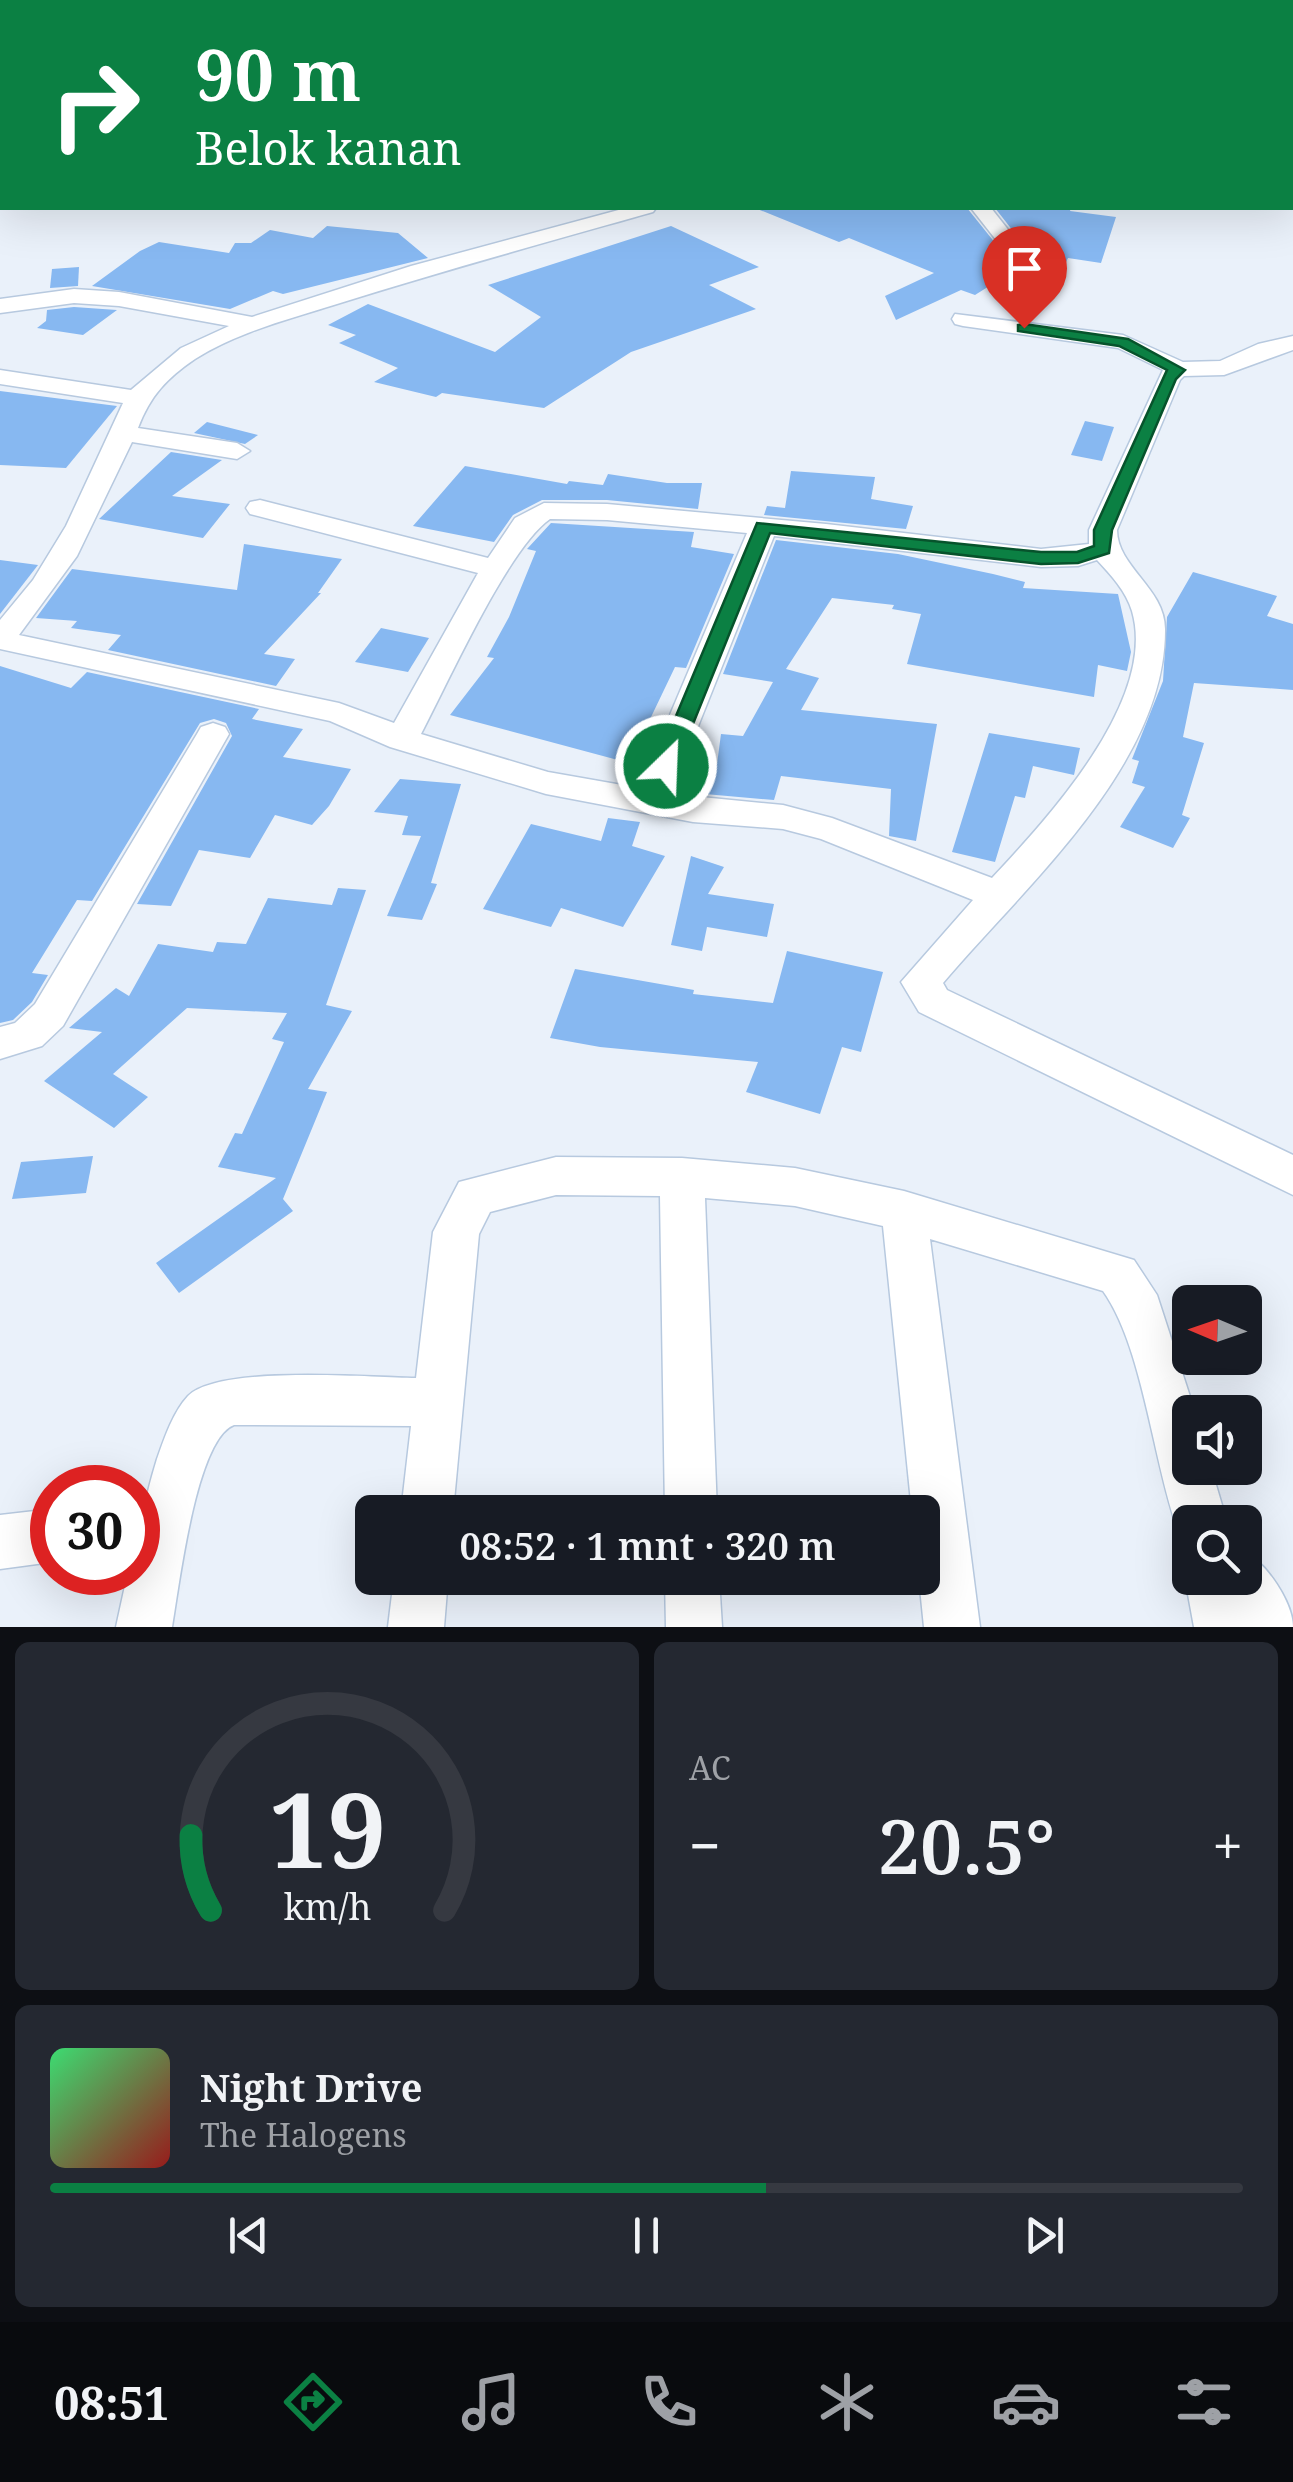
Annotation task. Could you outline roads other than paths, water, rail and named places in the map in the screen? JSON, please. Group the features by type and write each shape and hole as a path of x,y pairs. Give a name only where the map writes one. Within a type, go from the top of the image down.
{"street":[{"path":"0,639 36,602 62,560 138,398 150,383 188,353 253,324 419,271 639,210"},
{"path":"984,210 1011,246"},
{"path":"0,306 74,296 104,298 253,324"},
{"path":"964,318 1123,342 1178,370 1224,368 1266,349 1293,344"},
{"path":"1178,370 1169,377 1103,530 1103,550 1134,582 1150,622 1150,662 1137,704 1112,754 1050,840 921,982 933,1001 1293,1176"},
{"path":"0,377 138,398"},
{"path":"124,432 237,451"},
{"path":"260,508 495,569"},
{"path":"402,739 495,569 526,524 544,511 607,512 1041,558 1078,557 1103,550"},
{"path":"650,802 764,527"},
{"path":"0,639 339,713 402,739 546,783 650,802 783,817 832,830 998,895"},
{"path":"0,1043 28,1035 49,1015 214,734"},
{"path":"428,1495 456,1232 475,1196 556,1176 682,1177 796,1186 904,1211 1118,1275 1133,1295 1150,1340 1198,1505"},
{"path":"682,1177 690,1495"},
{"path":"904,1211 952,1627"},
{"path":"160,1506 190,1438 207,1411 234,1401 436,1402"},
{"path":"0,1542 30,1539"},
{"path":"144,1627 146,1595"},
{"path":"416,1627 419,1595"},
{"path":"693,1595 694,1627"},
{"path":"1215,1595 1222,1627"},
{"path":"1250,1595 1269,1627"}]}
